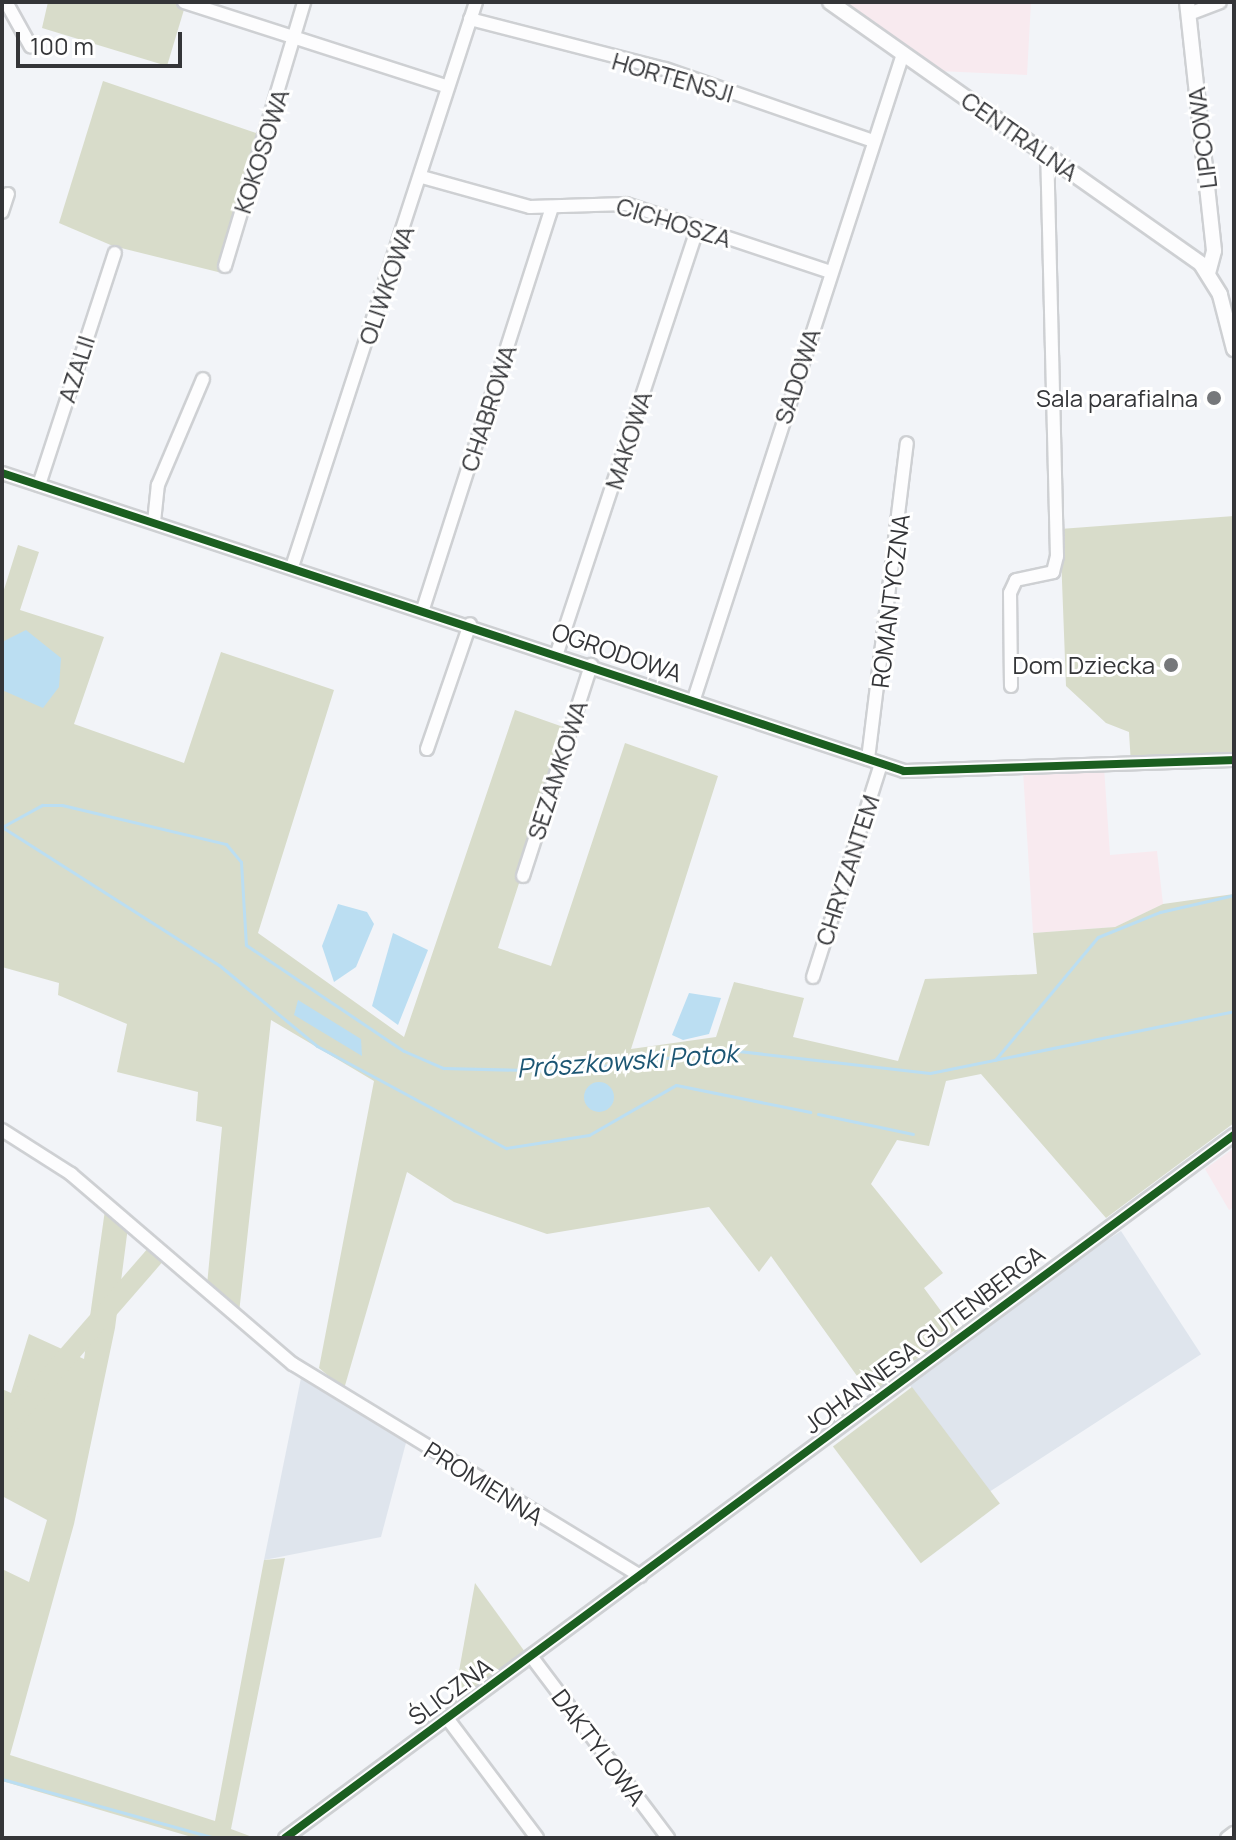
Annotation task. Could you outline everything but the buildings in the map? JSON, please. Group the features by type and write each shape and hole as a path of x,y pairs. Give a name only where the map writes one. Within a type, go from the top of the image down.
{"street":[{"path":"6,2 31,47"},
{"path":"186,2 448,87"},
{"name":"KOKOSOWA","path":"225,266 297,36 304,2"},
{"name":"OLIWKOWA","path":"292,567 422,177 476,2"},
{"name":"CENTRALNA","path":"830,2 1208,273"},
{"path":"1188,8 1220,2"},
{"name":"LIPCOWA","path":"1188,8 1214,251 1208,273"},
{"name":"HORTENSJI","path":"470,19 665,69 873,141"},
{"name":"SADOWA","path":"694,699 903,54"},
{"path":"1011,686 1010,593 1016,580 1053,572 1057,556 1047,156"},
{"name":"CICHOSZA","path":"422,177 503,202 552,207 626,204 830,272"},
{"path":"2,212 8,194"},
{"name":"CHABROWA","path":"423,609 552,207"},
{"name":"MAKOWA","path":"557,653 698,227"},
{"name":"AZALII","path":"39,485 115,253"},
{"path":"1208,273 1234,349"},
{"path":"154,522 158,485 203,379"},
{"name":"ROMANTYCZNA","path":"875,761 907,443"},
{"name":"OGRODOWA","path":"2,473 470,624 875,761 925,774 1234,760"},
{"path":"427,749 470,624"},
{"name":"SEZAMKOWA","path":"523,876 591,665"},
{"name":"CHRYZANTEM","path":"813,977 875,761"},
{"name":"PROMIENNA","path":"2,1130 71,1174 237,1322 331,1386 640,1576"},
{"name":"JOHANNESA GUTENBERGA","path":"640,1576 1234,1135"},
{"name":"ŚLICZNA","path":"285,1838 640,1576"},
{"name":"DAKTYLOWA","path":"531,1656 668,1838"},
{"path":"447,1718 537,1838"},
{"path":"1227,1838 1234,1833"}],"shaded area":[{"path":"830,2 1031,2 1027,75 937,71"},
{"path":"1104,767 1110,855 1157,851 1163,904 1115,927 1033,933 1023,771"},
{"path":"1234,1148 1234,1207 1229,1210 1205,1169"},
{"path":"1121,1231 1201,1354 982,1496 902,1373"},
{"path":"301,1378 407,1439 381,1537 264,1560"}],"green space":[{"path":"48,2 186,3 167,66 42,28"},
{"path":"103,81 268,137 226,274 113,246 59,223"},
{"path":"1234,516 1234,760 1131,765 1129,732 1106,723 1066,686 1060,529"},
{"path":"18,545 39,552 20,610 104,637 74,724 184,763 221,652 334,690 258,933 404,1037 515,710 569,729 498,948 551,966 625,743 718,776 631,1049 716,1037 734,982 804,998 793,1037 898,1061 925,979 1037,974 1033,933 1115,927 1163,904 1234,894 1234,1123 1106,1218 981,1074 946,1081 929,1146 897,1140 871,1184 943,1273 924,1288 955,1330 870,1394 771,1256 759,1272 709,1207 547,1234 454,1202 407,1172 344,1389 319,1368 374,1081 271,1020 239,1313 207,1285 222,1127 196,1121 198,1092 117,1072 127,1024 58,995 59,983 2,967 2,596"},
{"path":"105,1210 128,1227 115,1328 74,1524 10,1755 215,1821 264,1560 285,1558 231,1829 255,1838 195,1838 2,1781 2,1569 29,1582 47,1520 2,1496 2,1389 11,1393 29,1334 84,1359"},
{"path":"149,1247 164,1260 2,1447 2,1416"},
{"path":"912,1387 1000,1504 921,1563 833,1447"},
{"path":"475,1583 525,1652 453,1704"}],"water":[{"path":"26,630 61,658 59,687 43,708 2,690 4,641"},
{"path":"338,904 367,912 374,924 356,967 334,982 322,946"},
{"path":"393,933 428,950 398,1025 372,1006"},
{"path":"689,993 721,998 709,1034 683,1040 672,1035"},
{"path":"298,1000 361,1039 362,1056 294,1015"},
{"path":"599,1082 605,1083 613,1091 613,1103 605,1111 599,1112 593,1111 585,1103 584,1097 585,1091 593,1083"}],"waterway":[{"name":"Prószkowski Potok","path":"2,827 42,805 62,805 226,844 241,862 246,945 404,1051 443,1068 562,1071 730,1050 930,1073 1234,1011"},
{"path":"2,827 219,965 317,1046 506,1148 589,1135 676,1085 810,1112"},
{"path":"995,1060 1098,937 1160,912 1234,895"},
{"path":"818,1114 913,1134"},
{"path":"2,1779 215,1838"}],"cycle path":[{"path":"2,473 904,771 1234,760"},
{"path":"285,1838 1234,1135"}],"place":[{"name":"Sala parafialna","path":"1214,398"},
{"name":"Dom Dziecka","path":"1171,665"}]}
